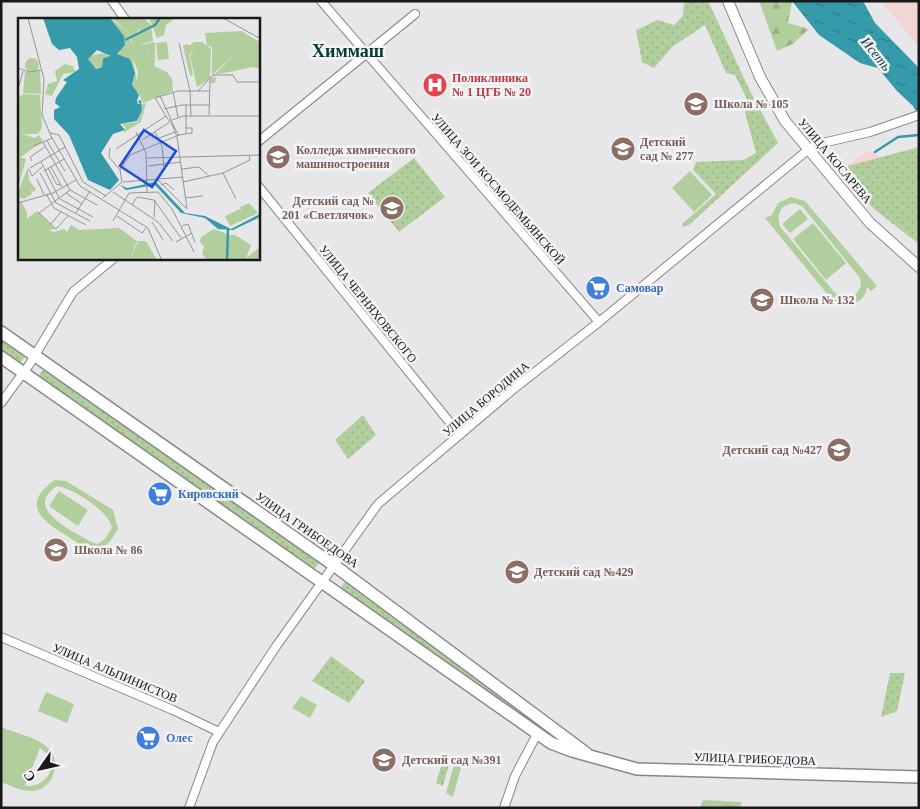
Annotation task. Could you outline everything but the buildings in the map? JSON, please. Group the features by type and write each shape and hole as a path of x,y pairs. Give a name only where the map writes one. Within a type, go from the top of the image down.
{"main road":[{"name":"УЛИЦА ГРИБОЕДОВА","path":"1,332 335,566 592,757"},
{"name":"УЛИЦА ГРИБОЕДОВА","path":"1,357 551,743 592,757 637,769 919,777"}],"street":[{"path":"112,1 124,18"},
{"name":"УЛИЦА ЗОИ КОСМОДЕМЬЯНСКОЙ","path":"321,1 599,322"},
{"name":"УЛИЦА КОСАРЕВА","path":"728,1 773,103 870,223 919,267"},
{"path":"260,140 415,14"},
{"name":"УЛИЦА БОРОДИНА","path":"188,808 213,742 219,732 277,645 323,584 378,504 516,387 599,322 809,149 818,144 870,132 919,116"},
{"name":"УЛИЦА ЧЕРНЯХОВСКОГО","path":"260,188 460,435"},
{"path":"1,403 24,374 73,292 112,260"},
{"name":"УЛИЦА АЛЬПИНИСТОВ","path":"1,637 173,710 219,732"},
{"path":"504,808 515,776 537,734"}],"shaded area":[{"path":"881,1 919,1 919,47"},
{"path":"867,151 875,152 891,177 844,169"}],"green space":[{"path":"684,1 708,1 750,91 778,143 689,225 683,227 682,224 716,194 693,170 696,162 744,160 756,153 745,112 749,103 735,75 726,73 705,25 672,47 654,68 642,62 636,30 658,20 674,25 683,16"},
{"path":"759,1 792,1 788,23 809,29 793,44 777,51"},
{"path":"919,147 919,244 874,209 837,169"},
{"path":"414,158 445,197 399,232 368,193"},
{"path":"690,171 712,195 694,212 672,188"},
{"path":"791,197 805,201 877,286 871,291 867,287 863,298 854,303 844,304 833,301 765,218 772,215 778,203","holes":["795,203 803,207 860,278 861,286 854,297 844,298 835,293 781,228 779,215 782,208"]},
{"path":"800,209 808,219 790,233 782,224"},
{"path":"813,223 846,263 826,280 793,239"},
{"path":"1,337 26,355 18,366 1,353"},
{"path":"45,367 321,560 313,571 37,378"},
{"path":"363,415 376,435 348,459 335,440"},
{"path":"55,480 66,481 113,510 118,529 110,541 102,547 95,549 86,547 47,522 41,516 37,503 39,496","holes":["57,486 90,502 110,522 112,528 105,539 98,544 63,526 48,511 45,503 48,495"]},
{"path":"59,491 88,510 78,526 49,506"},
{"path":"346,580 527,712 522,718 339,591"},
{"path":"331,656 365,681 349,703 312,681"},
{"path":"890,673 905,673 897,711 881,717"},
{"path":"46,692 74,704 67,723 38,711"},
{"path":"301,696 317,705 310,718 292,708"},
{"path":"1,727 38,741 48,748 52,754 55,761 53,775 50,781 39,790 27,791 1,782","holes":["40,748 47,754 51,767 46,779 33,786 25,786"]},
{"path":"444,756 450,761 443,786 436,783"},
{"path":"454,765 461,767 453,797 446,793"},
{"path":"703,800 742,802 739,808 700,808"}],"water":[{"name":"Исеть","path":"792,1 863,1 875,23 919,68 919,116 913,106 897,91 878,68 860,63 819,35"}],"waterway":[{"path":"875,152 898,137 919,135"}],"place":[{"name":"Поликлиника № 1 ЦГБ № 20","path":"435,85"},
{"name":"Школа № 105","path":"696,104"},
{"name":"Детcкий сад № 277","path":"623,149"},
{"name":"Колледж химического машиностроения","path":"278,157"},
{"name":"Детский сад № 201 «Светлячок»","path":"392,208"},
{"name":"Самовар","path":"598,288"},
{"name":"Школа № 132","path":"762,300"},
{"name":"Детский сад №427","path":"839,450"},
{"name":"Кировский","path":"160,494"},
{"name":"Школа № 86","path":"56,550"},
{"name":"Детский сад №429","path":"517,572"},
{"name":"Олес","path":"148,738"},
{"name":"Детский сад №391","path":"384,760"}],"district":[{"name":"Химмаш","path":"348,51"}]}
